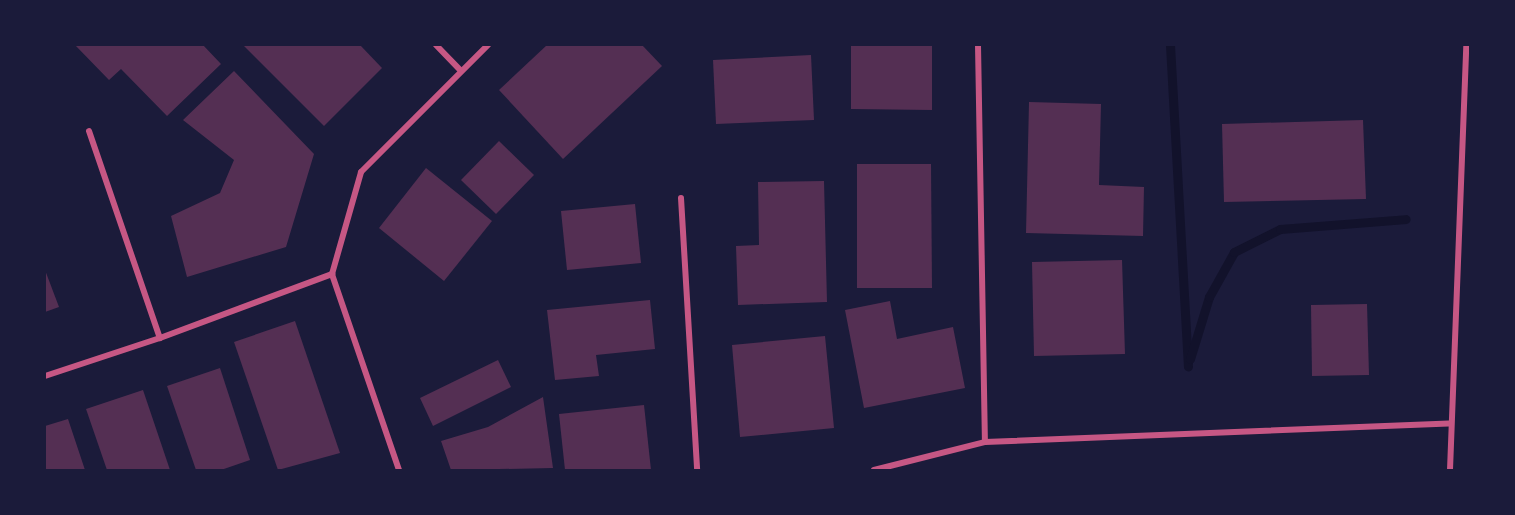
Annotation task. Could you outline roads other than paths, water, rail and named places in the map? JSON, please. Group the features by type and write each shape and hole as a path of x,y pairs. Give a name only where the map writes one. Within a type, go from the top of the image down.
{"street":[{"path":"436,45 461,71"},
{"path":"399,470 332,274 361,172 488,45"},
{"path":"978,45 985,442"},
{"path":"1450,470 1449,423 1466,45"},
{"path":"89,131 160,338"},
{"path":"681,198 697,470"},
{"path":"45,376 160,338 332,274"},
{"path":"874,470 985,442 1449,423"}],"waterway":[{"path":"1170,45 1188,366"},
{"path":"1190,359 1209,297 1234,252 1280,229 1406,219"}]}
